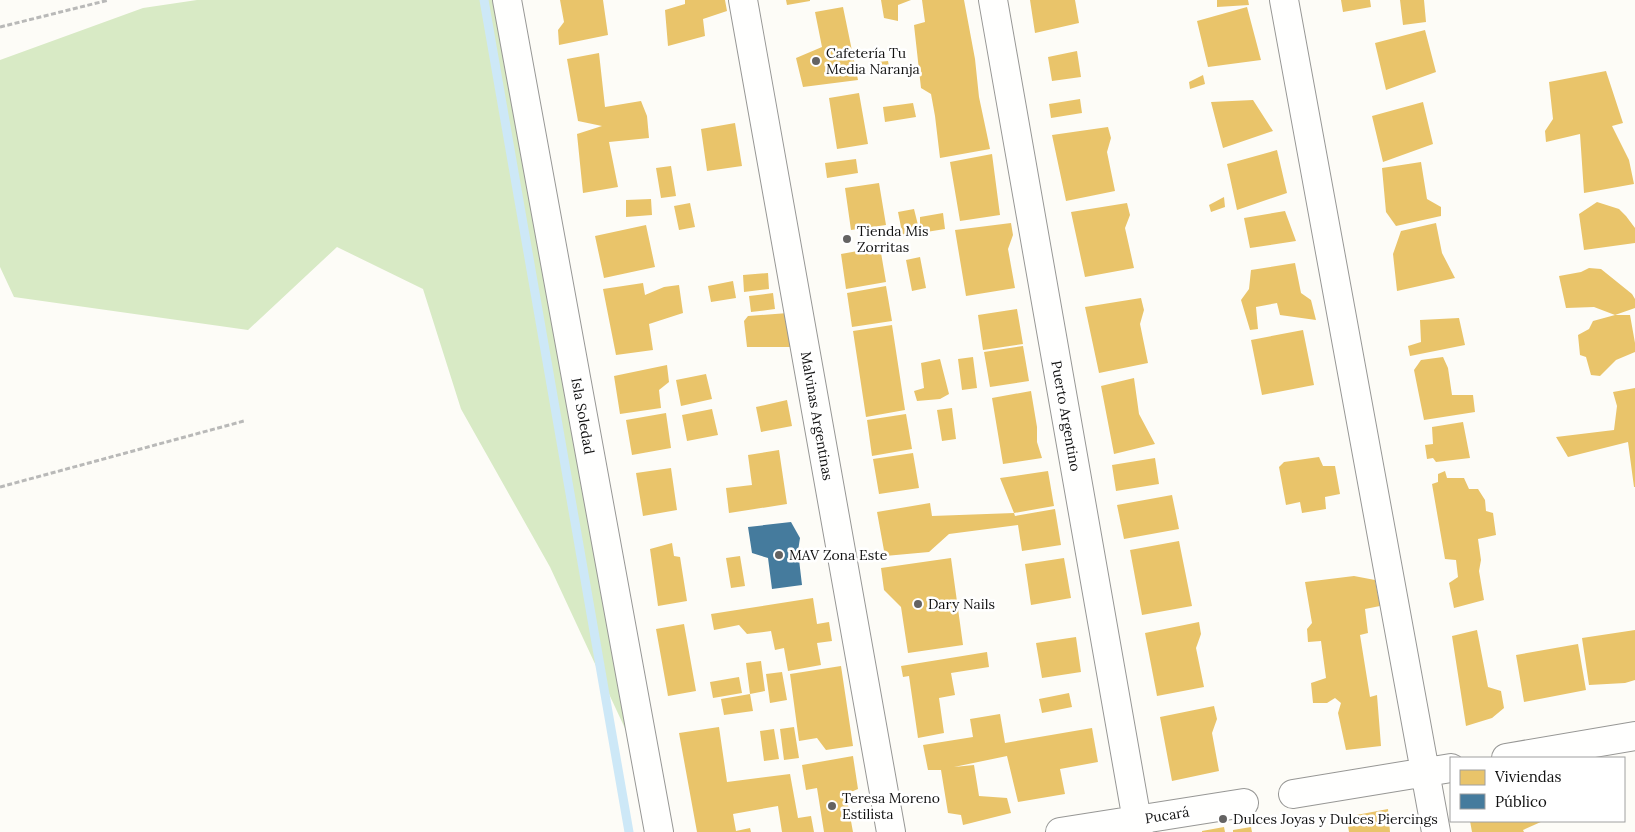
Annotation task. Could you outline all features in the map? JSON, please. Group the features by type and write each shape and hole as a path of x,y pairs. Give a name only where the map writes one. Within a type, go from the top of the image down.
{"street":[{"name":"Isla Soledad","path":"507,0 659,832"},
{"name":"Malvinas Argentinas","path":"743,0 891,832"},
{"name":"Puerto Argentino","path":"992,0 1138,826"},
{"path":"1284,0 1439,770 1436,832"},
{"path":"1512,757 1635,736"},
{"path":"1293,794 1439,770"},
{"name":"Pucará","path":"1060,832 1138,826 1244,803"}],"path":[{"path":"0,27 109,0"},
{"path":"0,487 244,421"}],"green space":[{"path":"197,0 518,0 629,737 550,567 461,409 423,289 337,247 248,330 14,297 0,267 0,60 143,8"}],"building: Viviendas":[{"path":"560,0 603,0 608,35 559,45 558,30 564,22"},
{"path":"685,0 725,0 727,11 703,19 705,36 668,46 665,10 685,4"},
{"path":"786,0 810,0 810,1 787,5"},
{"path":"881,0 911,0 898,5 898,21 884,18"},
{"path":"922,0 964,0 975,59 979,97 990,149 940,158 931,94 921,88 914,25 925,22"},
{"path":"1030,0 1075,0 1079,23 1035,33"},
{"path":"1217,0 1248,0 1249,5 1217,7"},
{"path":"1341,0 1370,0 1371,7 1343,12"},
{"path":"1400,0 1424,0 1426,22 1403,25"},
{"path":"843,7 858,80 803,87 796,58 822,47 815,12"},
{"path":"1247,7 1261,60 1208,67 1197,21"},
{"path":"1425,30 1436,72 1386,90 1375,43"},
{"path":"1077,51 1081,77 1052,81 1048,57"},
{"path":"599,53 605,107 641,101 647,116 649,138 609,142 618,187 583,193 577,134 602,126 578,121 567,59"},
{"path":"888,61 890,72 880,73 878,62"},
{"path":"1606,71 1623,123 1612,126 1629,160 1634,184 1584,193 1580,134 1546,142 1545,131 1553,119 1549,82"},
{"path":"1203,75 1205,84 1190,89 1189,82"},
{"path":"859,93 868,144 837,149 829,98"},
{"path":"1080,99 1082,113 1051,118 1049,104"},
{"path":"1253,100 1273,131 1223,148 1211,102"},
{"path":"1423,102 1433,144 1383,162 1372,116"},
{"path":"913,103 916,117 885,122 883,107"},
{"path":"735,123 742,166 707,171 701,129"},
{"path":"1108,127 1111,138 1107,152 1115,191 1066,201 1052,135"},
{"path":"1277,150 1287,193 1237,210 1227,164"},
{"path":"992,154 1000,215 960,221 950,162"},
{"path":"856,159 858,173 827,178 825,163"},
{"path":"1421,162 1427,199 1441,207 1441,216 1396,226 1386,212 1382,168"},
{"path":"671,166 676,196 661,198 656,168"},
{"path":"879,183 886,225 851,230 845,188"},
{"path":"1224,197 1225,207 1211,212 1209,205"},
{"path":"651,199 652,215 626,217 626,200"},
{"path":"1597,202 1619,209 1626,216 1635,228 1635,243 1584,250 1579,214"},
{"path":"690,203 695,227 679,230 674,206"},
{"path":"1127,203 1130,215 1125,228 1134,268 1085,277 1071,212"},
{"path":"914,209 920,233 903,237 898,212"},
{"path":"1285,211 1296,241 1250,248 1244,218"},
{"path":"943,213 945,229 920,233 920,217"},
{"path":"1011,223 1013,235 1008,249 1015,288 966,296 955,230"},
{"path":"1436,223 1442,253 1455,278 1397,291 1393,254 1401,231"},
{"path":"646,225 655,267 604,278 595,236"},
{"path":"880,247 886,282 846,289 841,254"},
{"path":"920,257 926,288 912,291 906,260"},
{"path":"1295,263 1301,293 1311,300 1316,320 1280,315 1277,303 1256,307 1258,329 1250,330 1241,300 1249,289 1251,270"},
{"path":"1589,268 1601,269 1632,294 1635,299 1635,308 1615,315 1594,307 1566,308 1559,276 1581,272"},
{"path":"768,273 769,289 744,292 743,275"},
{"path":"733,281 736,298 711,302 708,286"},
{"path":"643,283 645,295 664,287 679,285 683,313 649,324 653,350 616,355 603,289"},
{"path":"886,286 892,321 852,327 847,293"},
{"path":"773,293 775,309 751,312 749,296"},
{"path":"1141,298 1144,310 1140,324 1148,363 1099,373 1085,307"},
{"path":"1017,309 1023,344 983,350 978,315"},
{"path":"788,313 792,347 747,347 744,321 748,316"},
{"path":"1615,315 1630,315 1635,352 1616,360 1600,376 1591,375 1586,357 1580,355 1578,335 1589,329 1593,321"},
{"path":"1459,318 1465,345 1410,356 1408,346 1421,342 1420,320"},
{"path":"892,325 905,410 866,417 853,331"},
{"path":"1303,330 1314,385 1262,395 1251,340"},
{"path":"1023,346 1029,381 990,387 984,352"},
{"path":"973,357 977,388 962,390 958,359"},
{"path":"1443,357 1448,368 1452,395 1473,395 1475,412 1424,420 1414,370 1421,360"},
{"path":"940,359 949,394 940,399 917,401 914,391 924,388 921,363"},
{"path":"667,365 669,382 659,390 661,408 620,414 614,376"},
{"path":"706,374 712,399 681,406 676,380"},
{"path":"1134,378 1139,414 1155,444 1114,454 1101,386"},
{"path":"1635,388 1634,487 1628,442 1568,457 1556,437 1614,430 1617,406 1613,392"},
{"path":"1031,391 1037,427 1037,442 1042,458 1003,464 992,398"},
{"path":"787,400 792,426 761,432 756,407"},
{"path":"952,408 956,439 942,441 937,410"},
{"path":"712,409 718,435 687,441 682,415"},
{"path":"666,413 671,448 632,455 626,420"},
{"path":"906,414 912,449 872,456 867,420"},
{"path":"1463,422 1470,458 1436,462 1433,458 1427,459 1425,445 1433,444 1432,427"},
{"path":"779,450 787,504 729,513 726,488 752,485 748,455"},
{"path":"913,453 919,488 879,494 873,459"},
{"path":"1319,457 1323,466 1335,466 1340,494 1325,497 1326,509 1302,513 1300,502 1286,505 1279,467 1284,462"},
{"path":"1155,458 1159,484 1116,491 1112,465"},
{"path":"671,468 677,510 643,516 636,473"},
{"path":"1048,471 1054,506 1014,513 1000,478"},
{"path":"1445,471 1447,478 1464,478 1469,489 1478,489 1485,500 1486,511 1493,513 1496,535 1478,539 1481,560 1479,571 1484,600 1454,608 1449,583 1458,577 1456,560 1445,559 1432,484 1438,482 1438,474"},
{"path":"1172,495 1179,529 1124,539 1117,505"},
{"path":"930,503 932,516 1014,513 1015,516 1055,509 1061,545 1022,551 1018,525 949,534 929,552 885,556 877,512"},
{"path":"1179,541 1192,606 1142,615 1130,550"},
{"path":"672,543 674,556 680,557 687,601 658,606 650,549"},
{"path":"740,556 745,586 731,588 726,558"},
{"path":"951,558 963,645 908,653 901,607 884,590 881,568"},
{"path":"1064,558 1071,598 1031,605 1025,564"},
{"path":"1354,576 1375,580 1380,606 1365,609 1368,633 1360,635 1370,697 1377,695 1381,746 1346,750 1338,713 1341,703 1335,698 1327,703 1313,703 1311,683 1326,678 1321,641 1308,642 1307,629 1312,623 1305,582"},
{"path":"813,598 817,624 829,622 832,641 817,643 821,665 788,671 784,648 775,650 771,631 747,634 739,625 714,630 711,614"},
{"path":"1199,622 1201,634 1196,648 1204,687 1157,696 1145,633"},
{"path":"684,624 696,691 668,696 656,629"},
{"path":"1477,630 1488,687 1501,691 1504,708 1492,718 1466,726 1452,636"},
{"path":"1635,630 1635,680 1625,683 1589,685 1582,638"},
{"path":"1076,637 1081,672 1042,678 1036,643"},
{"path":"1578,644 1586,690 1524,702 1516,655"},
{"path":"987,652 989,667 951,673 955,695 939,698 944,733 918,738 909,676 903,677 901,666"},
{"path":"761,661 765,691 750,694 746,663"},
{"path":"841,666 853,746 826,750 817,738 799,741 790,674"},
{"path":"782,672 787,700 770,703 766,674"},
{"path":"739,677 742,693 713,698 710,682"},
{"path":"1069,693 1072,707 1042,713 1039,699"},
{"path":"750,694 753,711 724,715 721,699"},
{"path":"1214,706 1217,719 1212,733 1219,771 1172,781 1160,717"},
{"path":"1000,714 1005,743 1092,728 1098,762 1060,769 1065,794 1018,802 1007,756 954,767 974,765 979,796 1007,798 1011,813 963,825 961,815 948,813 941,770 928,770 923,745 973,737 970,719"},
{"path":"719,727 727,782 790,774 798,818 811,816 814,832 782,832 778,806 733,814 736,831 750,828 751,832 697,832 679,733"},
{"path":"794,727 799,758 784,760 780,729"},
{"path":"774,729 779,759 764,761 760,731"},
{"path":"853,756 858,789 846,794 853,832 824,832 817,788 806,790 802,765"},
{"path":"1388,809 1390,832 1349,832 1348,826 1351,816"},
{"path":"1470,822 1541,822 1523,830 1524,832 1472,832"},
{"path":"1224,827 1225,832 1202,832 1202,831"},
{"path":"1251,827 1252,832 1233,832 1233,830"}],"building: Público":[{"name":"MAV Zona Este","path":"791,522 800,538 798,551 802,585 772,589 768,558 752,553 748,527"}],"waterway":[{"path":"484,0 629,832"}],"place":[{"name":"Cafetería Tu Media Naranja","path":"816,61"},
{"name":"Tienda Mis Zorritas","path":"847,239"},
{"name":"MAV Zona Este","path":"779,555"},
{"name":"Dary Nails","path":"918,604"},
{"name":"Teresa Moreno Estilista","path":"832,806"},
{"name":"Dulces Joyas y Dulces Piercings","path":"1223,819"}]}
